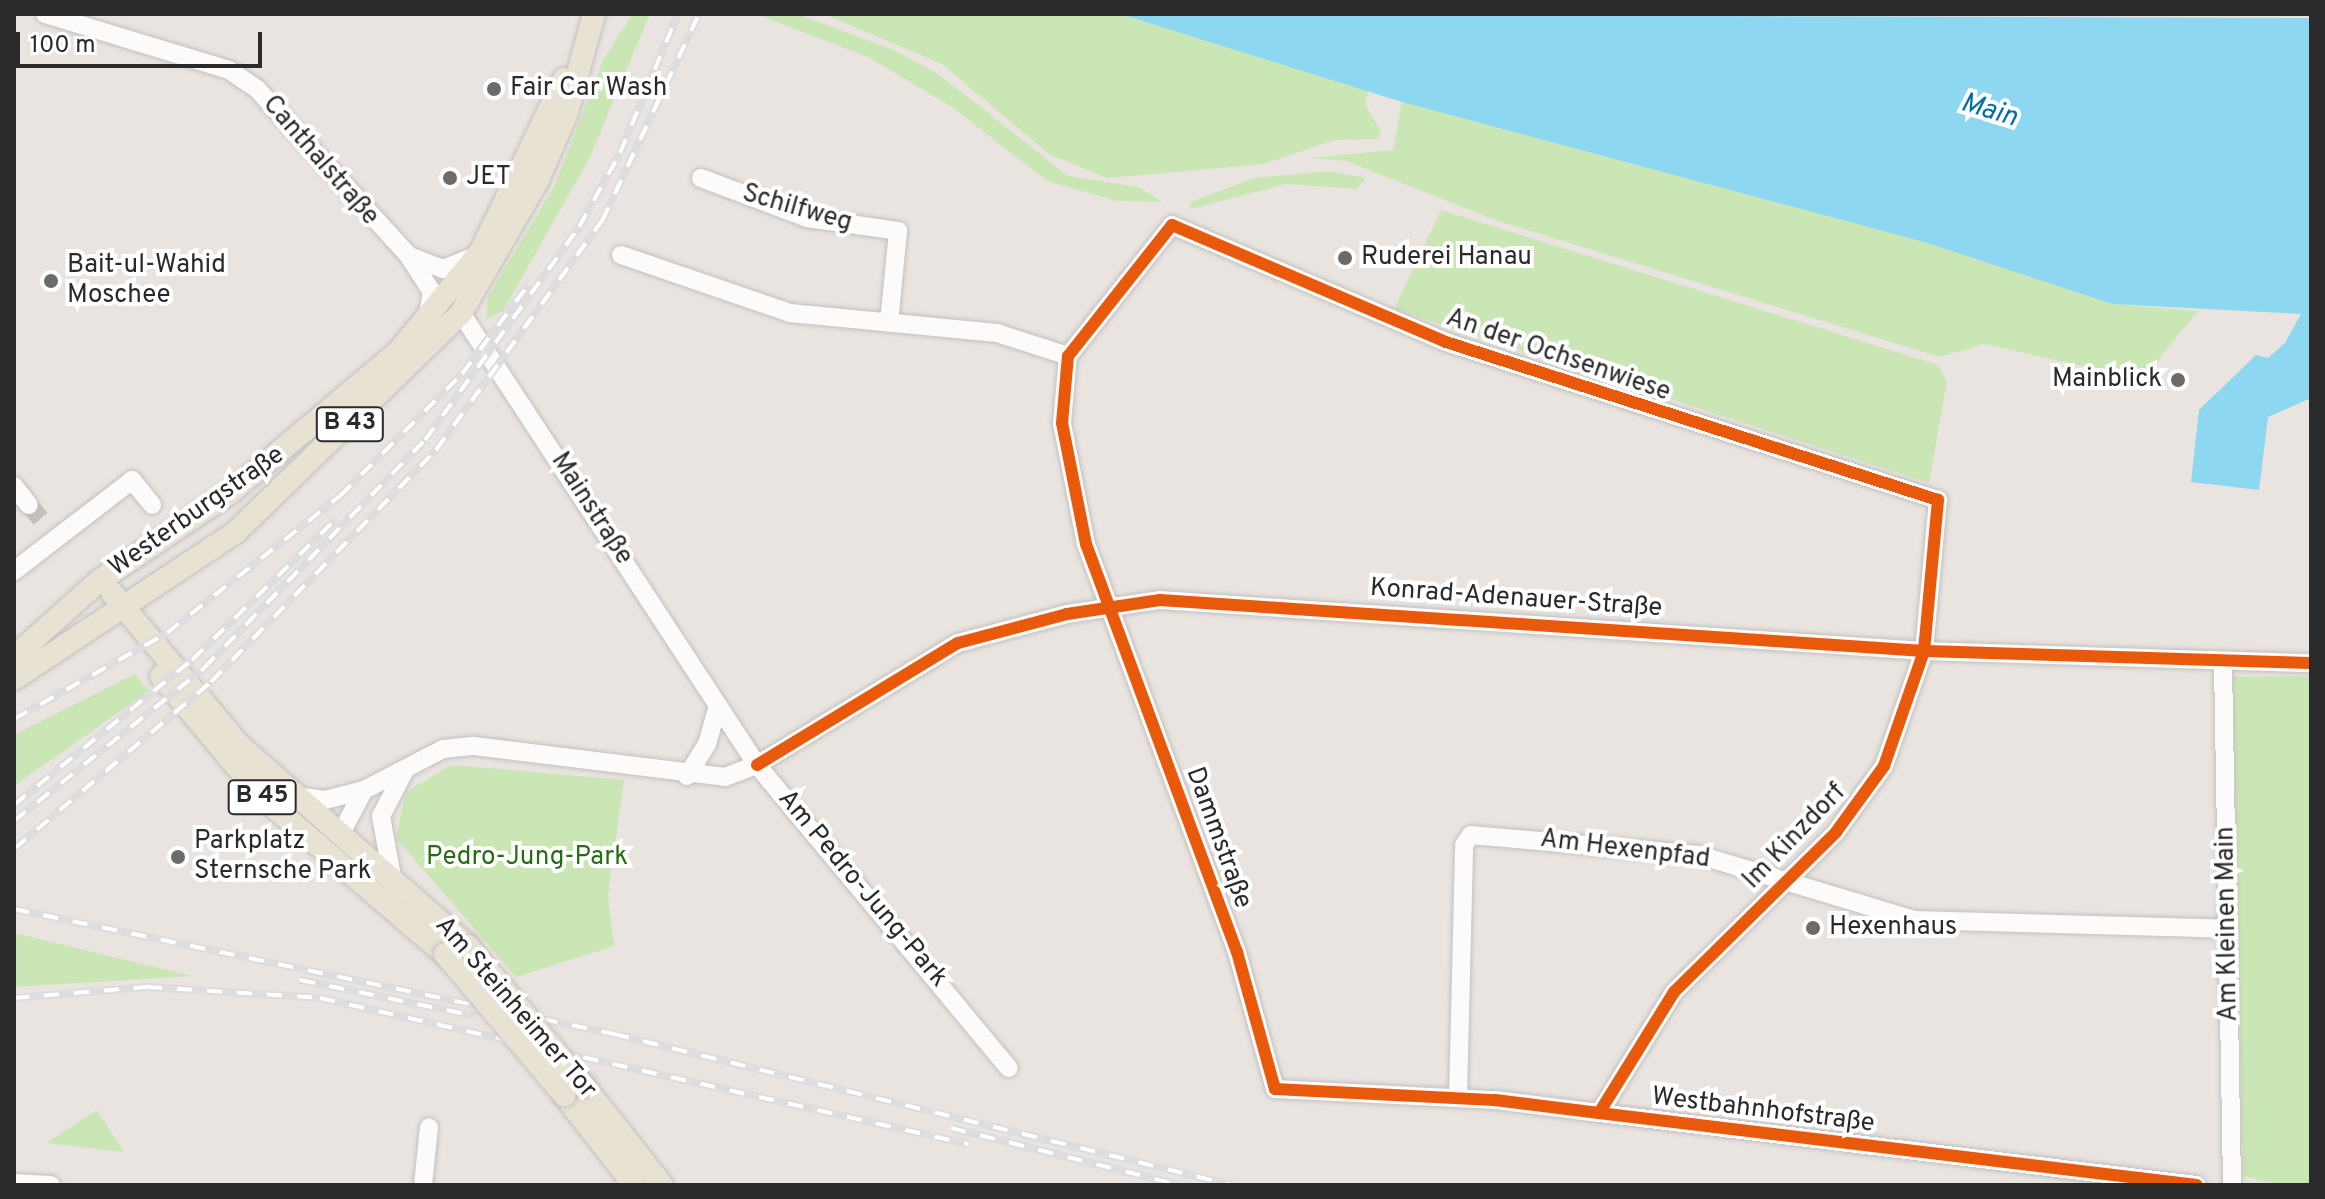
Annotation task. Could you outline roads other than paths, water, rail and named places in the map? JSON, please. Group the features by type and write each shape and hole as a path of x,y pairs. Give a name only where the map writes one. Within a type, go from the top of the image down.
{"main road":[{"name":"Westerburgstraße","path":"14,657 99,581 242,484 419,330 457,304 591,22"},
{"name":"Westerburgstraße","path":"14,679 116,606 236,532 457,304 538,180 567,113 591,22"},
{"name":"B 45","path":"99,581 116,606"},
{"name":"Am Steinheimer Tor","path":"116,606 222,725 296,796 468,946 574,1090 634,1185"},
{"name":"Am Steinheimer Tor","path":"116,606 261,796 445,954 662,1185"}],"street":[{"name":"Canthalstraße","path":"45,14 247,81 409,256 432,292 419,330"},
{"name":"Schilfweg","path":"701,178 807,218 898,231 889,322"},
{"name":"An der Ochsenwiese","path":"1068,356 1172,225 1446,342 1938,500"},
{"path":"409,256 443,269 481,251"},
{"path":"621,255 790,313 1027,339 1068,356"},
{"name":"Mainstraße","path":"457,304 757,765"},
{"name":"Dammstraße","path":"1068,356 1062,423 1086,544 1237,952 1275,1089"},
{"path":"14,571 50,532 132,480 152,505"},
{"path":"14,486 29,505"},
{"name":"Im Kinzdorf","path":"1599,1113 1674,992 1785,882 1870,790 1899,735 1924,651 1938,500"},
{"name":"Konrad-Adenauer-Straße","path":"757,765 958,643 1111,605 1214,599 1924,651 2223,663 2311,663"},
{"name":"Am Kleinen Main","path":"2223,663 2232,1185"},
{"path":"687,776 707,744 718,706"},
{"name":"Am Pedro-Jung-Park","path":"296,796 325,800 364,790 409,767 465,746 687,776 725,777 757,765 1009,1068"},
{"path":"392,877 381,816 409,767"},
{"path":"341,833 364,790"},
{"name":"Am Hexenpfad","path":"1458,1097 1464,845 1471,835 1699,855 1914,920 2227,929"},
{"name":"Westbahnhofstraße","path":"1275,1089 1458,1097 2197,1185"},
{"path":"423,1185 429,1127"},
{"path":"14,1183 51,1185"}],"water":[{"name":"Main","path":"1120,14 2311,18 2311,398 2268,417 2259,490 2191,482 2199,410 2256,355 2268,358 2285,343 2301,314 2112,304 1924,242 1402,102"}],"tunnel":[{"path":"29,505 45,524"}],"railway":[{"path":"14,821 204,668 425,440 579,227 620,153 678,14"},
{"path":"14,849 211,682 436,450 602,221 699,14"},
{"path":"14,719 167,633 340,496 462,374 528,285"},
{"path":"14,805 192,660 335,520"},
{"path":"14,909 614,1034 1232,1185"},
{"path":"300,980 476,1016"},
{"path":"14,998 147,987 320,998 968,1144"},
{"path":"951,1128 1180,1185"}],"place":[{"name":"Fair Car Wash","path":"494,89"},
{"name":"JET","path":"450,178"},
{"name":"Ruderei Hanau","path":"1345,258"},
{"name":"Bait-ul-Wahid Moschee","path":"51,281"},
{"name":"Mainblick","path":"2178,380"},
{"name":"Parkplatz Sternsche Park","path":"178,857"},
{"name":"Hexenhaus","path":"1813,928"}],"park label":[{"name":"Pedro-Jung-Park","path":"527,858"}]}
